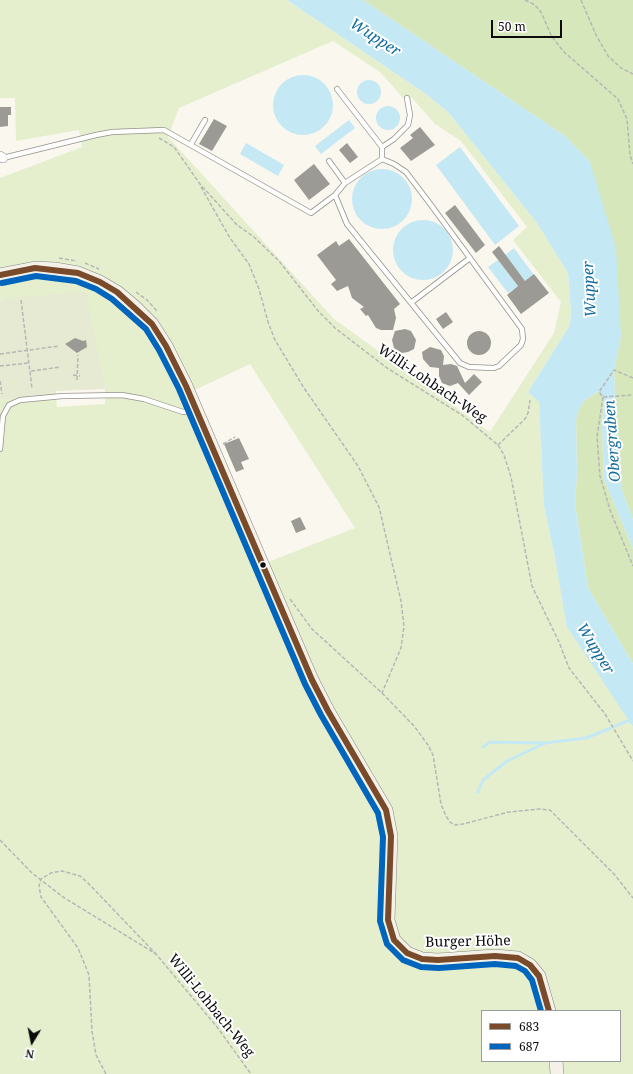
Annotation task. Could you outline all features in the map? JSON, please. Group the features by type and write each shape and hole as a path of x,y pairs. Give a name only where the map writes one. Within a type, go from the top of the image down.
{"main road":[{"name":"Burger Höhe","path":"0,275 35,268 72,271 100,282 123,296 146,318 158,333 171,356 196,410 277,601 322,700 378,793 387,814 391,836 388,914 390,931 394,940 407,953 422,959 438,960 495,956 518,958 530,965 539,976 549,1010"},
{"path":"556,1062 557,1074"}],"lane":[{"path":"338,89 382,147 382,159"},
{"path":"382,147 394,139 408,125 410,115 407,98"},
{"path":"191,144 205,120"},
{"path":"1,157 96,135 158,129 169,131 311,213 335,195 345,183 382,159"},
{"path":"335,195 348,224 460,363 469,367 478,368 499,366 521,345 523,333 470,258 406,172 394,164 382,159"},
{"path":"329,161 345,183"},
{"path":"412,302 470,258"},
{"path":"0,449 2,420 9,406 20,400 56,396 129,396 183,412 196,410"}],"path":[{"path":"525,0 535,5 541,12 552,37 564,52 608,88 623,105 627,119 630,155 633,164"},
{"path":"580,0 596,35 608,56 621,68 633,74"},
{"name":"Willi-Lohbach-Weg","path":"143,130 171,144 200,184 236,225 254,237 279,261 319,312 334,328 387,368 462,415 498,445 504,454 510,471 532,586 559,642 569,668 605,714 633,762"},
{"path":"200,184 230,238 249,264 259,289 268,322 276,340 304,388 358,466 370,486 379,507 401,602 404,626 401,648 382,694"},
{"path":"21,300 32,388"},
{"path":"0,354 59,346"},
{"path":"77,380 78,355"},
{"path":"0,366 29,363"},
{"path":"30,371 61,367"},
{"path":"633,378 614,370 600,392 603,397 597,437 600,476 610,510 633,566"},
{"path":"73,375 80,376"},
{"path":"0,381 2,394"},
{"path":"603,397 633,395"},
{"path":"498,445 525,419 528,413 530,400"},
{"path":"219,446 236,437"},
{"path":"277,601 285,598 294,603 312,629 414,726 428,745 433,755 441,804 450,822 454,825 463,824 509,812 540,809 550,810 614,874 633,898"},
{"name":"Willi-Lohbach-Weg","path":"0,840 23,865 78,908 156,954 217,1027 251,1074"},
{"path":"106,1074 96,1055 92,1030 89,975 78,948 41,897 39,886 41,879 51,873 62,871 80,876 156,954"}],"green space":[{"path":"0,0 287,0 426,94 448,112 537,223 568,273 571,312 570,325 528,392 539,402 544,506 561,587 603,679 633,727 633,1074 0,1074 0,400 56,395 57,407 105,404 105,389 7,298 0,302 0,178 82,147 79,130 16,141 15,98 0,98","holes":["333,41 380,72 404,99 412,98 435,124 461,141 527,227 513,240 561,302 554,333 490,432 334,319 168,137 179,108","250,364 355,528 268,562 195,390"]},
{"path":"363,0 633,0 633,520 622,490 615,396 614,370 621,335 590,162 565,136"},
{"path":"86,292 105,389 56,391 56,395 0,400 0,302 7,298"},
{"path":"599,391 604,401 602,426 604,479 633,549 633,664 588,588 575,504 577,472 576,420 579,409 585,400"}],"water":[{"path":"287,0 363,0 565,136 590,162 616,248 621,336 614,370 615,396 622,490 633,520 633,549 604,479 602,426 604,401 599,391 585,400 579,409 576,420 577,472 575,504 588,588 633,664 633,727 567,627 544,506 539,402 528,392 570,325 571,312 568,273 537,223 448,112 426,94"},
{"path":"297,75 309,75 320,80 328,88 333,99 331,117 320,130 309,135 297,135 286,130 278,122 273,111 273,99 278,88 286,80"},
{"path":"369,80 374,81 380,87 380,97 374,103 369,104 364,103 358,97 357,92 358,87 364,81"},
{"path":"388,106 393,107 399,113 399,123 393,129 388,130 383,129 377,123 376,118 377,113 383,107"},
{"path":"349,120 355,128 321,154 315,146"},
{"path":"246,143 284,165 278,176 240,154"},
{"path":"460,147 519,226 495,245 436,165"},
{"path":"382,169 399,174 407,182 412,199 407,216 399,224 382,229 365,224 357,216 352,199 357,182 365,174"},
{"path":"423,220 440,225 448,233 453,250 448,267 440,275 423,280 406,275 398,267 393,250 398,233 406,225"},
{"path":"514,248 534,275 525,281 505,255"},
{"path":"498,260 518,286 508,293 488,267"}],"building":[{"path":"0,107 11,107 11,115 8,115 8,126 0,127"},
{"path":"214,119 227,126 212,151 199,144"},
{"path":"420,127 435,145 411,161 400,148 413,138 410,135"},
{"path":"347,143 358,157 350,163 339,150"},
{"path":"314,164 330,184 309,200 294,180"},
{"path":"455,205 485,245 476,253 445,213"},
{"path":"349,239 400,304 394,309 396,318 393,330 381,330 376,328 368,315 366,316 360,309 364,307 352,298 348,286 337,291 331,284 336,280 317,255 336,241 339,246"},
{"path":"499,246 525,281 534,274 549,293 521,314 507,295 518,286 492,252"},
{"path":"446,312 453,322 443,329 436,319"},
{"path":"405,329 411,331 416,340 414,349 402,353 394,348 392,340 395,331"},
{"path":"479,331 484,332 490,338 490,348 484,354 479,355 474,354 468,348 467,343 468,338 474,332"},
{"path":"75,338 83,341 86,340 87,347 77,353 65,344"},
{"path":"430,347 441,350 444,356 443,365 451,364 457,366 465,383 474,374 482,382 469,395 458,383 450,386 442,383 439,376 439,368 430,367 423,359 422,352"},
{"path":"239,438 249,459 241,462 244,469 236,472 224,444"},
{"path":"300,517 306,529 296,533 291,521"}],"waterway":[{"path":"615,726 633,719"},
{"path":"478,792 483,780 507,761 545,743 586,738 611,728"},
{"path":"483,747 490,742 543,743"}],"transit line":[{"name":"683","path":"0,275 35,268 78,273 100,282 117,292 152,324 166,346 186,386 312,680 328,711 386,810 391,836 388,920 394,940 407,953 422,959 438,960 495,956 518,958 530,965 539,976 549,1010"},
{"name":"687","path":"2,283 36,276 76,281 96,289 112,299 146,329 159,350 179,389 305,684 321,715 378,813 383,837 380,921 387,944 403,960 421,967 439,968 495,964 516,966 525,971 532,980 541,1010"}],"water label":[{"name":"Wupper","path":"375,38"},
{"name":"Wupper","path":"590,289"},
{"name":"Obergraben","path":"613,441"},
{"name":"Wupper","path":"595,649"}]}
